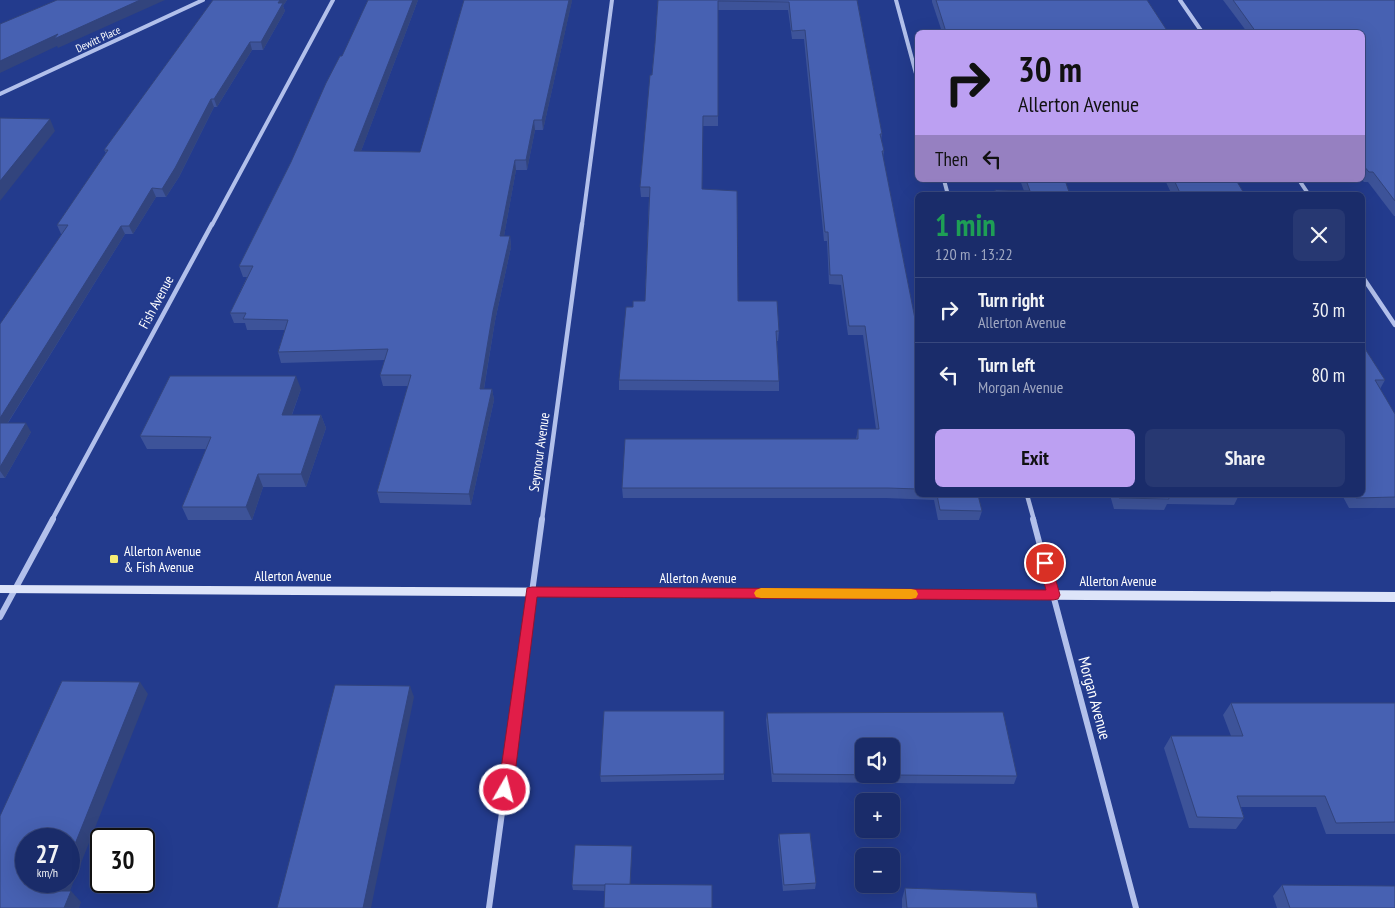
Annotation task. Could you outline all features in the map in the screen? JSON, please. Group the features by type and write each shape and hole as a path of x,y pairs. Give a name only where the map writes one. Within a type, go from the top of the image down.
{"main road":[{"name":"Allerton Avenue","path":"0,589 1395,597"}],"street":[{"name":"Dewitt Place","path":"0,94 203,0"},
{"name":"Fish Avenue","path":"0,617 334,0"},
{"name":"Seymour Avenue","path":"489,908 612,0"},
{"path":"896,0 915,70"},
{"path":"1180,0 1201,30"},
{"path":"1365,280 1395,325"},
{"name":"Morgan Avenue","path":"1028,497 1136,908"}],"building":[{"path":"57,0 140,0 54,39 58,34 0,61 0,24"},
{"path":"213,0 280,0 278,3 283,3 261,42 250,42 214,99 211,99 162,189 152,188 129,226 121,226 0,418 0,324 68,225 57,225 108,150 104,150"},
{"path":"368,0 413,0 354,151 420,152 464,0 569,0 542,120 534,120 526,160 515,160 500,236 510,236 493,311 480,389 492,389 469,494 377,492 411,375 380,375 388,349 278,352 288,320 243,319 246,313 230,313 253,266 239,266 291,162 326,83 340,56 342,56"},
{"path":"658,0 857,0 882,134 880,134 884,151 882,151 915,319 915,489 622,488 625,439 858,439 858,429 879,429 865,326 849,326 842,275 830,275 828,232 825,232 805,30 792,31 789,2 718,1 718,116 703,116 702,189 737,191 738,301 777,301 779,331 776,331 779,381 619,380 626,307 633,307 633,301 645,301 650,187 640,187 650,75 652,75"},
{"path":"936,0 1147,0 1167,30 945,30"},
{"path":"1233,0 1395,0 1395,201 1373,172 1369,172 1365,167 1365,30 1255,30"},
{"path":"0,118 50,119 0,181"},
{"path":"1027,182 1066,182 1069,192 996,192 995,190 1030,191"},
{"path":"1175,182 1237,182 1243,192 1180,192"},
{"path":"1365,349 1385,380 1375,380 1395,414 1395,497 1356,498 1365,497"},
{"path":"170,376 296,376 282,415 321,415 301,474 258,474 246,507 182,507 211,437 140,436"},
{"path":"0,423 26,423 0,467"},
{"path":"937,497 978,497 982,511 940,510"},
{"path":"1168,497 1169,499 1119,498"},
{"path":"62,681 140,682 80,832 80,828 15,828 15,893 70,893 64,908 0,908 0,816"},
{"path":"335,685 410,686 363,908 277,908"},
{"path":"1231,703 1395,703 1395,822 1336,823 1325,796 1237,796 1244,818 1197,817 1171,736 1243,736"},
{"path":"604,711 724,711 724,774 600,776"},
{"path":"1003,712 1017,776 900,775 900,738 855,738 855,775 773,774 767,713"},
{"path":"810,833 816,883 784,885 779,834"},
{"path":"575,845 632,846 630,885 572,885"},
{"path":"605,884 712,885 712,908 604,908"},
{"path":"1282,885 1395,886 1395,908 1290,908"},
{"path":"905,888 1036,893 1038,908 907,908"}],"slow traffic":[{"path":"761,593 911,594"}],"place":[{"name":"Allerton Avenue & Fish Avenue","path":"114,559"}],"route":[{"path":"505,790 532,592 1053,595 1045,563"}]}
